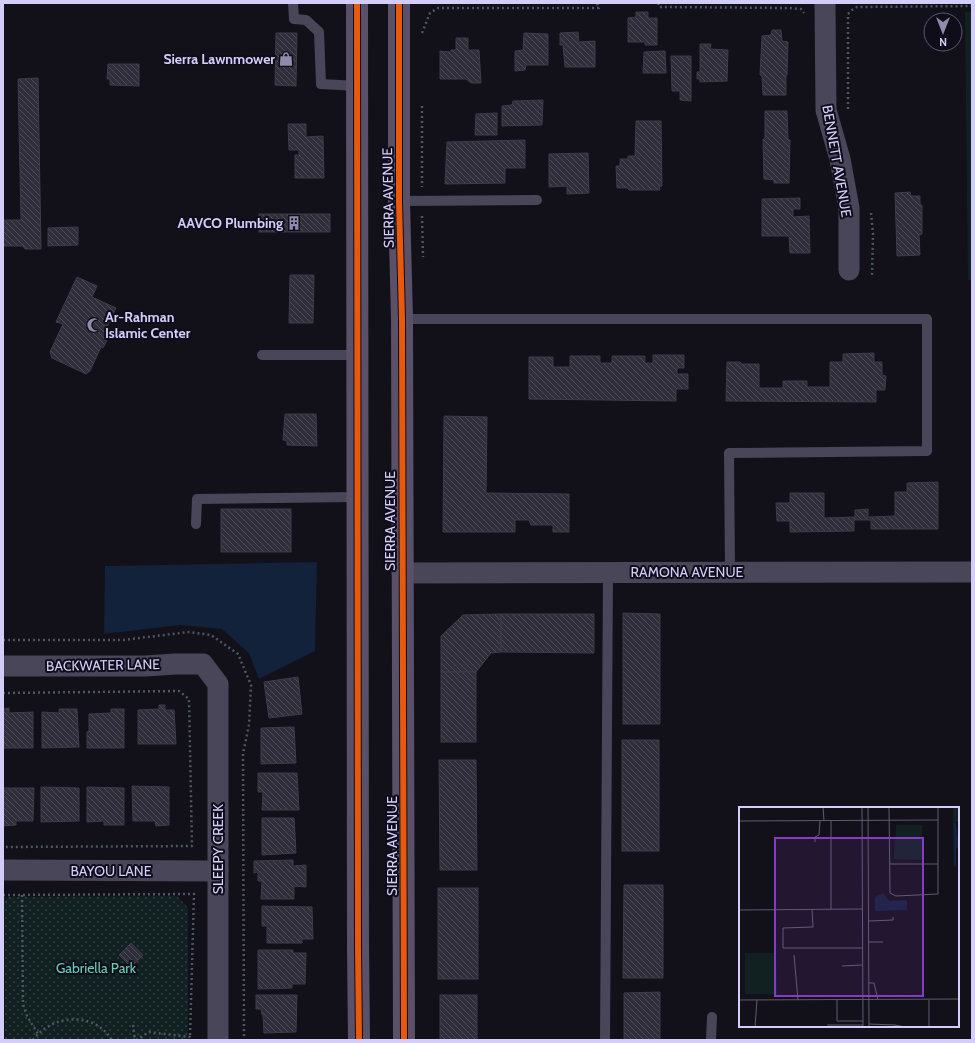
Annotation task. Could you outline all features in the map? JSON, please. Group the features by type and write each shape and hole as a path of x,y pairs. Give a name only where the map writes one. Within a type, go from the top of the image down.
{"main road":[{"name":"SIERRA AVENUE","path":"357,3 359,1040"},
{"name":"SIERRA AVENUE","path":"399,3 399,201 402,319 404,1040"}],"street":[{"name":"BENNETT AVENUE","path":"825,3 826,110 840,159 849,208 849,270"},
{"name":"RAMONA AVENUE","path":"402,573 972,572"},
{"name":"BACKWATER LANE","path":"3,666 145,666 203,664"},
{"name":"SLEEPY CREEK","path":"203,664 218,684 218,1040"},
{"name":"BAYOU LANE","path":"3,870 218,871"}],"lane":[{"path":"293,3 294,19 306,20 319,32 321,84 358,86"},
{"path":"399,201 537,200"},
{"path":"402,319 927,319 928,451 729,453 730,572"},
{"path":"262,356 358,356"},
{"path":"196,524 197,499 358,497"},
{"path":"605,1040 608,572"},
{"path":"711,1040 712,1017"}],"path":[{"path":"422,38 422,30 430,13 438,8 599,8 597,3"},
{"path":"658,3 659,7 789,8 801,9 805,15"},
{"path":"848,115 848,14 852,10 857,7 972,6"},
{"path":"422,100 423,264"},
{"path":"871,212 873,233 872,275"},
{"path":"3,640 123,640 189,632 211,635 238,654 251,685 250,725 243,754 244,1040"},
{"path":"3,693 179,691 189,699 192,846 3,847"},
{"path":"3,895 194,894 190,1039 150,1032 135,1040 132,1024"},
{"path":"22,895 23,1004 27,1016 38,1034"},
{"path":"33,1040 51,1024 66,1019 82,1020 97,1026 110,1036 112,1040"}],"green space":[{"path":"965,12 972,12 972,280 968,280"},
{"name":"Gabriella Park","path":"177,896 188,908 188,1040 5,1040 4,897"}],"water":[{"path":"317,562 315,651 259,679 249,653 222,629 180,625 104,634 105,566"}],"building":[{"path":"636,12 648,12 648,18 657,18 657,45 645,45 645,42 628,42 628,18 636,17"},
{"path":"772,30 781,30 782,41 788,42 786,95 763,95 762,76 760,75 762,36 771,35"},
{"path":"578,32 579,42 595,41 595,67 565,67 563,45 560,45 560,33"},
{"name":"Sierra Lawnmower","path":"276,33 297,33 296,86 275,85"},
{"path":"524,33 548,34 548,65 526,65 525,70 515,71 515,51 523,50"},
{"path":"456,38 468,38 468,50 479,50 481,83 471,83 466,79 440,79 440,51 451,52 451,50 456,50"},
{"path":"700,44 711,44 710,49 728,50 727,81 700,82 700,79 697,79 697,72 700,72"},
{"path":"665,51 666,73 643,73 644,52"},
{"path":"671,56 691,56 691,101 680,100 680,91 672,91"},
{"path":"108,64 139,64 139,86 110,85 110,79 107,79"},
{"path":"38,78 41,249 25,249 23,246 3,246 3,220 21,220 18,79"},
{"path":"543,100 542,125 502,126 502,106 512,105 513,101"},
{"path":"765,111 787,111 788,140 790,140 789,183 774,183 774,180 764,179 763,139 765,139"},
{"path":"497,113 497,135 475,135 476,114"},
{"path":"636,121 661,121 662,186 659,187 660,190 629,190 628,188 617,188 616,166 620,166 620,159 628,159 628,156 635,156"},
{"path":"288,124 306,124 306,137 323,136 324,178 295,178 295,155 299,155 299,150 289,150"},
{"path":"525,140 525,168 505,168 505,183 445,184 447,142"},
{"path":"588,153 589,193 567,194 567,186 549,187 549,154"},
{"path":"910,192 911,196 920,196 920,205 922,205 922,234 919,235 920,255 897,256 895,193"},
{"path":"800,198 800,209 793,209 793,217 809,216 810,253 790,253 789,236 762,236 762,199"},
{"name":"AAVCO Plumbing","path":"259,214 330,214 330,232 259,232"},
{"path":"78,227 78,245 48,246 48,228"},
{"path":"290,275 314,275 313,323 289,323"},
{"path":"77,277 97,286 92,297 116,308 106,329 111,332 103,348 101,347 90,371 86,374 52,358 50,352 63,324 56,322"},
{"path":"874,353 874,362 882,362 882,375 886,376 885,390 876,390 876,402 726,401 727,362 759,364 759,388 783,388 783,381 807,381 807,387 830,387 830,362 843,362 843,354"},
{"path":"653,355 684,355 684,368 677,368 677,374 688,374 688,389 676,389 676,401 529,399 529,357 553,357 553,367 570,367 570,356 600,356 600,363 612,363 612,356 645,356 645,363 653,363"},
{"path":"285,414 316,414 317,446 287,445 287,441 283,440"},
{"path":"444,416 487,417 486,493 569,494 569,532 553,532 553,525 531,525 529,520 515,520 515,532 443,532"},
{"path":"938,482 938,529 871,529 871,520 854,520 854,531 790,532 790,521 777,521 776,503 790,503 790,493 824,493 824,518 855,517 855,510 868,509 868,517 895,516 895,492 907,492 907,483"},
{"path":"221,509 291,509 291,552 221,552"},
{"path":"623,613 660,614 660,724 623,724"},
{"path":"501,614 501,652 491,653 476,672 441,672 441,636 463,615"},
{"path":"501,614 594,614 594,653 501,652"},
{"path":"441,672 476,672 476,742 441,742"},
{"path":"298,677 302,714 269,718 264,682"},
{"path":"159,705 165,705 165,710 174,710 176,744 138,744 138,710 159,709"},
{"path":"9,708 9,713 33,712 33,748 3,748 3,709"},
{"path":"59,709 77,709 79,747 42,748 42,712 59,713"},
{"path":"111,709 124,709 124,748 87,748 89,714 111,713"},
{"path":"294,727 296,763 261,764 261,728"},
{"path":"622,740 659,740 659,851 622,851"},
{"path":"439,760 476,760 477,870 440,870"},
{"path":"258,773 297,773 299,810 262,810 263,792 258,792"},
{"path":"132,786 169,787 169,825 156,826 155,821 133,821"},
{"path":"41,787 79,788 79,821 41,822"},
{"path":"87,787 124,788 124,825 104,825 104,821 87,822"},
{"path":"3,788 34,788 33,821 16,821 16,825 3,826"},
{"path":"262,818 294,818 296,853 262,855"},
{"path":"293,860 293,866 306,865 306,887 294,886 294,899 261,899 262,881 258,881 258,872 254,873 254,861"},
{"path":"624,885 663,885 663,978 623,978"},
{"path":"438,888 478,888 478,979 438,979"},
{"path":"262,906 312,907 313,939 302,939 302,943 267,943 267,926 262,926"},
{"path":"131,943 143,955 131,967 119,955"},
{"path":"258,950 293,950 293,953 306,953 305,984 292,984 292,988 258,989"},
{"path":"660,992 660,1040 624,1040 624,993"},
{"path":"256,995 297,995 296,1032 264,1033 263,1015 261,1009 256,1009"},
{"path":"440,995 477,995 477,1040 440,1040"}],"cycle path":[{"path":"357,3 359,1040"},
{"path":"399,3 399,201 402,319 404,1040"}],"place":[{"name":"Sierra Lawnmower","path":"286,59"},
{"name":"AAVCO Plumbing","path":"294,223"},
{"name":"Ar-Rahman Islamic Center","path":"94,325"}]}
